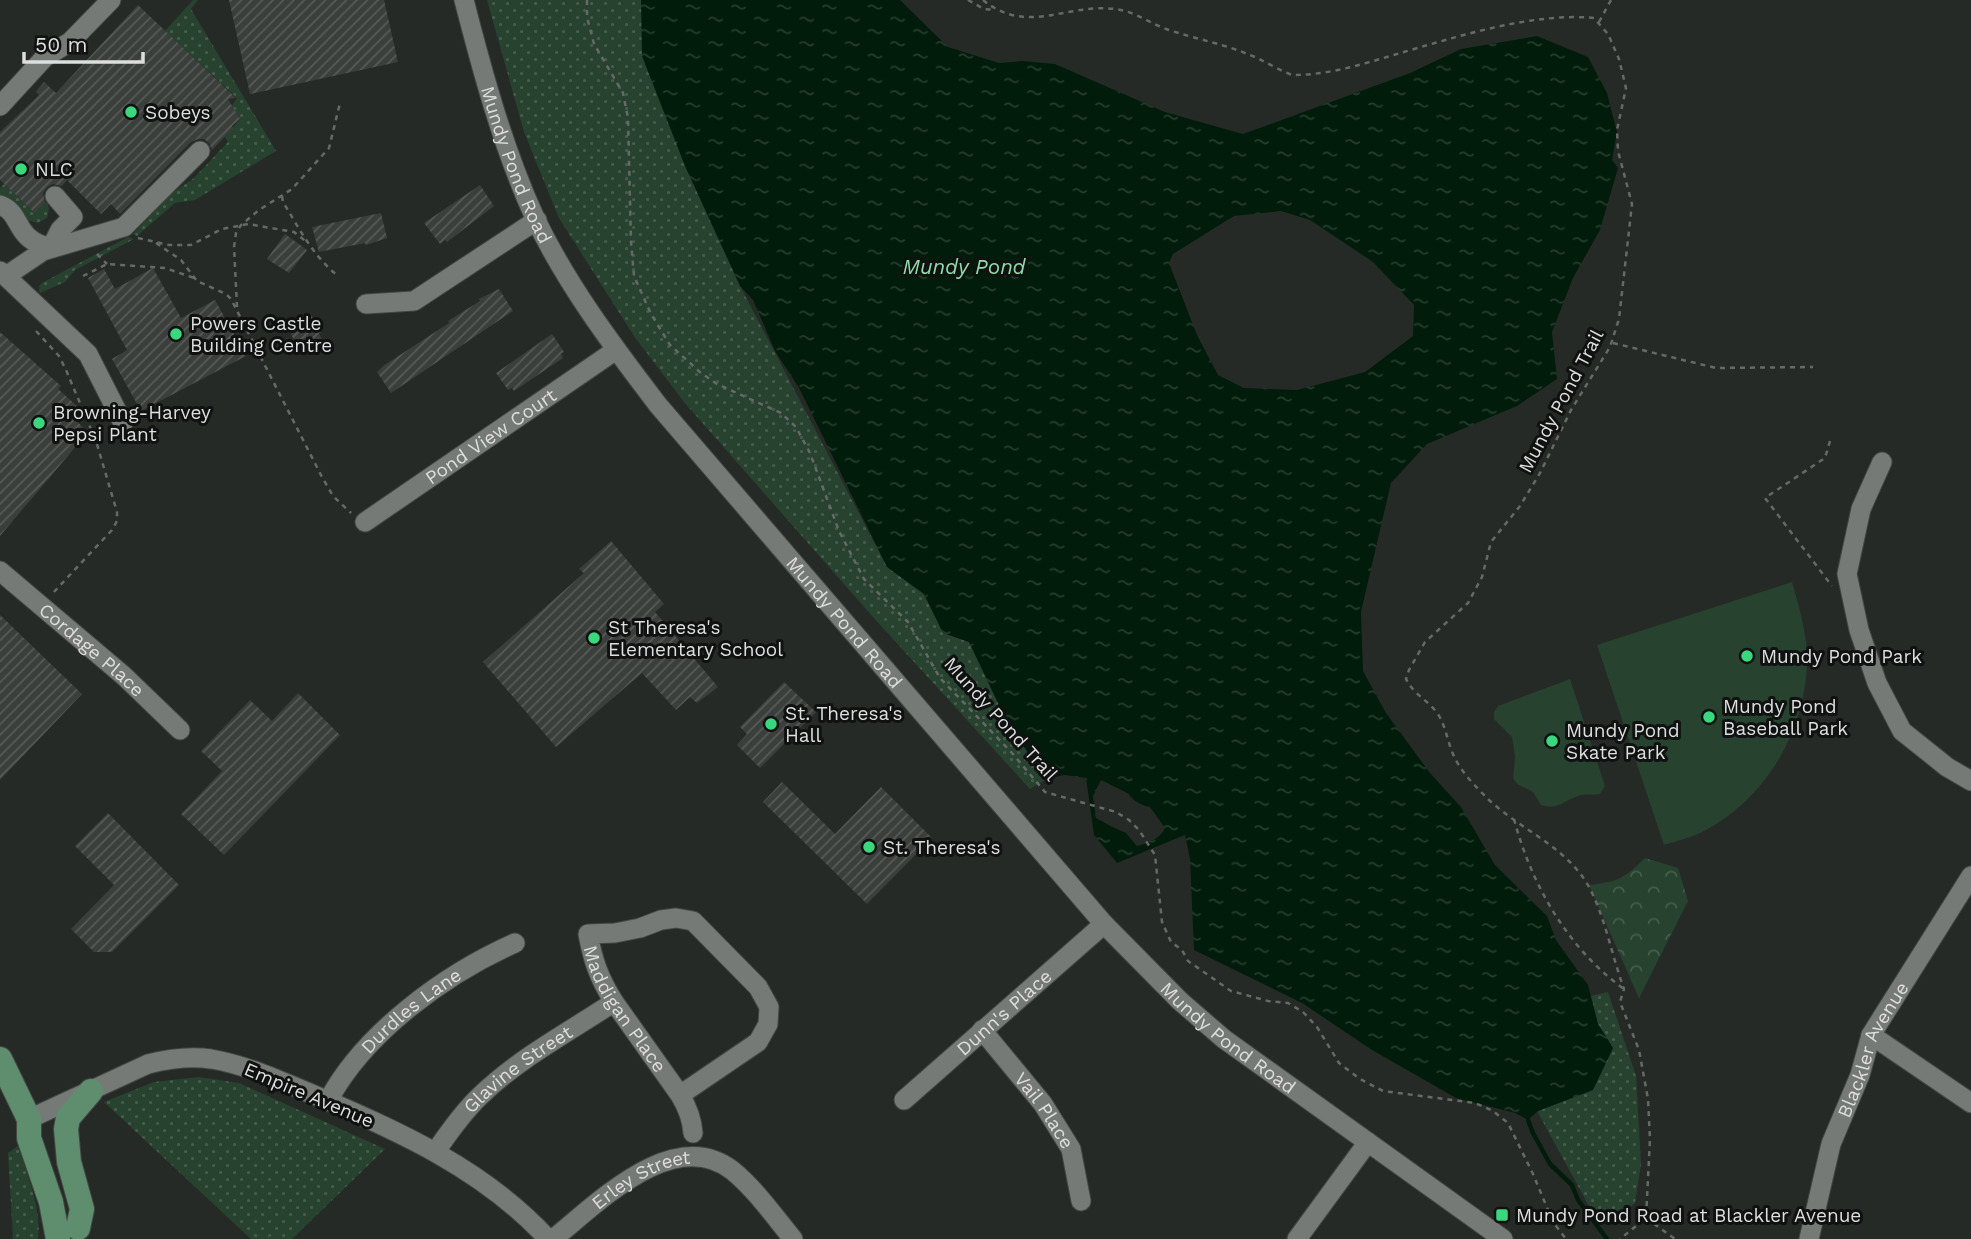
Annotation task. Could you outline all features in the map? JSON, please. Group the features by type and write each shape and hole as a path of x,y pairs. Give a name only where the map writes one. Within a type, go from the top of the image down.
{"main road":[{"path":"0,1059 29,1119 29,1138 51,1202 72,1235"},
{"path":"72,1235 82,1209 69,1162 66,1129 68,1118 75,1107 83,1102 91,1091"}],"street":[{"path":"0,106 45,57 70,42 111,0"},
{"name":"Mundy Pond Road","path":"464,0 509,155 537,220 567,277 657,405 1104,924 1180,1001 1224,1038 1503,1239"},
{"path":"123,423 88,354 3,273 51,248 119,229 131,221 200,150"},
{"path":"51,248 60,230 74,217 55,196"},
{"path":"0,205 9,209 23,234 30,240 51,248"},
{"path":"366,304 414,301 537,220"},
{"name":"Pond View Court","path":"365,522 616,350"},
{"path":"1882,463 1861,509 1847,574 1859,630 1877,683 1902,731 1947,767 1971,781"},
{"name":"Cordage Place","path":"0,571 124,676 180,730"},
{"name":"Blackler Avenue","path":"1809,1239 1831,1144 1860,1075 1871,1035 1971,876"},
{"name":"Maddigan Place","path":"680,1096 758,1042 768,1024 769,1007 758,986 692,921 676,918 615,933 588,934 594,968 614,1002 680,1096 690,1113 693,1133"},
{"name":"Dunn's Place","path":"904,1100 1104,924"},
{"name":"Durdles Lane","path":"327,1101 339,1079 406,1010 451,975 514,943"},
{"name":"Glavine Street","path":"436,1151 479,1097 502,1077 528,1057 614,1002"},
{"name":"Vail Place","path":"982,1030 1043,1104 1071,1149 1081,1201"},
{"path":"1871,1035 1971,1103"},
{"name":"Empire Avenue","path":"29,1119 164,1060 193,1058 232,1063 327,1101 436,1151 505,1198 551,1239"},
{"path":"1297,1239 1368,1142"},
{"name":"Erley Street","path":"551,1239 636,1175 654,1164 685,1157 715,1161 731,1170 751,1188 793,1239"}],"path":[{"name":"Mundy Pond Trail","path":"587,0 587,17 594,44 623,93 628,118 634,276 657,325 670,345 717,384 781,413 796,427 810,453 839,531 864,579 908,622 940,678 1012,753 1045,792 1123,816 1143,835 1155,855 1162,922 1171,942 1182,950 1188,961 1231,991 1268,1001 1288,1003 1303,1012 1317,1027 1339,1063 1360,1079 1383,1091 1475,1103 1493,1111 1508,1123 1553,1222 1566,1239"},
{"path":"968,0 984,9 998,10"},
{"path":"982,0 1013,17 1032,18 1070,10 1114,8 1170,31 1246,53 1289,75 1335,71 1443,40 1544,18 1569,16 1594,18 1598,22 1611,0"},
{"name":"Mundy Pond Trail","path":"1598,22 1608,34 1619,60 1626,88 1618,130 1618,151 1632,205 1619,319 1611,343 1520,506 1491,542 1482,577 1468,603 1425,642 1406,679 1412,692 1434,710 1446,727 1454,757 1468,777 1490,801 1572,863 1589,887 1623,989 1620,1002 1639,1050 1648,1099 1650,1139 1646,1217"},
{"path":"238,310 234,247 236,233 240,225 292,189 331,144 340,103"},
{"path":"282,196 308,243 325,265 337,275"},
{"path":"272,202 283,202"},
{"path":"119,229 156,243 191,244 222,229 240,225 294,232 308,243"},
{"path":"156,243 181,260 194,278"},
{"path":"83,276 107,264 165,268 194,278 226,294 238,310 254,348 334,496 343,508 365,522"},
{"path":"1611,343 1716,368 1813,368"},
{"path":"40,606 117,522 117,512 96,441 59,356"},
{"path":"1830,441 1825,458 1765,498 1832,587"},
{"path":"1513,818 1535,879 1558,918 1577,945 1603,974 1623,989"},
{"path":"1620,1239 1646,1217 1675,1239"}],"green space":[{"path":"193,0 198,0 191,9 276,151 195,200 175,203 137,236 133,234 171,194 194,178 228,142 225,137 240,119 232,106 237,98 165,31"},
{"path":"487,0 642,0 645,64 740,286 887,567 924,594 943,633 969,642 1009,726 1047,779 1030,789 873,617 684,402 634,336 559,218 524,132"},
{"path":"4,184 35,213 47,201 47,218 38,223 27,220 17,204 0,197 0,188"},
{"path":"128,237 134,239 75,270 65,282 40,293 39,286 42,283"},
{"name":"Mundy Pond Baseball Park","path":"1792,582 1807,650 1806,678 1801,705 1780,757 1765,780 1746,801 1724,819 1700,833 1664,845 1597,645"},
{"name":"Mundy Pond Skate Park","path":"1570,679 1605,786 1600,794 1581,795 1553,807 1541,805 1533,792 1517,784 1513,778 1515,757 1512,737 1494,719 1494,712 1498,706"},
{"path":"1645,858 1678,868 1688,901 1639,998 1589,885 1620,878"},
{"path":"1608,992 1636,1076 1641,1164 1635,1203 1609,1224 1589,1206 1537,1111 1593,1090 1613,1048 1598,1024 1591,996"},
{"path":"199,1077 239,1083 385,1149 292,1239 251,1239 104,1102 154,1082"},
{"path":"18,1146 36,1204 38,1239 13,1239 8,1153"}],"water":[{"name":"Mundy Pond","path":"641,0 900,0 948,47 999,63 1023,61 1055,64 1165,112 1243,134 1410,73 1461,49 1537,36 1588,57 1607,93 1617,132 1612,160 1618,168 1600,230 1573,278 1552,332 1557,379 1517,406 1427,444 1391,483 1361,612 1363,671 1386,713 1430,773 1461,807 1495,865 1547,916 1556,940 1588,985 1598,1024 1613,1048 1593,1090 1538,1111 1528,1120 1515,1113 1456,1098 1372,1050 1302,1003 1194,950 1190,859 1185,835 1117,863 1094,835 1086,778 1064,775 1047,779 1009,726 969,642 943,633 924,594 887,567 799,388 775,351 753,300 740,286 685,166 642,56","holes":["1281,211 1310,220 1373,262 1414,305 1413,336 1365,372 1297,390 1244,388 1218,375 1197,335 1169,263 1173,254 1234,216","1101,780 1129,794 1138,803 1150,807 1165,828 1160,835 1137,846 1125,832 1096,818 1093,796"]}],"building":[{"path":"229,0 384,0 398,62 250,94"},
{"path":"138,5 236,98 228,99 240,119 212,150 204,139 191,142 120,214 111,204 101,214 67,180 62,186 53,184 47,187 43,193 45,203 35,213 0,180 0,132 39,95 36,92 44,82 56,93"},
{"path":"480,185 494,206 447,242 445,240 440,244 424,223"},
{"path":"381,213 387,238 366,245 365,243 319,252 312,227"},
{"path":"285,234 307,250 289,273 267,259"},
{"name":"Powers Castle Building Centre","path":"153,268 181,318 215,300 246,356 141,411 112,359 127,350 88,278 104,269 115,289"},
{"path":"499,289 513,311 391,393 377,372 383,366 449,323 448,321 480,301 479,299"},
{"path":"310,313 322,340 299,351 286,323"},
{"name":"Browning-Harvey Pepsi Plant","path":"0,332 61,386 58,389 77,406 69,414 88,432 0,536"},
{"path":"552,334 564,352 561,354 563,358 514,391 512,388 508,390 496,373"},
{"name":"St Theresa's Elementary School","path":"611,541 664,604 655,612 718,687 697,703 690,697 676,710 642,673 556,747 483,662 584,573 579,569"},
{"path":"0,615 82,694 0,780"},
{"path":"784,682 816,712 760,768 737,745 747,734 740,727"},
{"path":"298,693 340,735 224,855 181,814 222,771 201,751 250,700 272,721"},
{"path":"782,782 835,834 881,787 932,838 867,904 763,802"},
{"path":"108,813 179,885 112,952 94,952 71,929 114,885 75,846"}],"waterway":[{"path":"1528,1120 1550,1164 1572,1185 1578,1200 1607,1239"}],"place":[{"name":"Sobeys","path":"131,112"},
{"name":"NLC","path":"21,169"},
{"name":"Powers Castle Building Centre","path":"176,334"},
{"name":"Browning-Harvey Pepsi Plant","path":"39,423"},
{"name":"St Theresa's Elementary School","path":"594,638"},
{"name":"Mundy Pond Park","path":"1747,656"},
{"name":"Mundy Pond Baseball Park","path":"1709,717"},
{"name":"St. Theresa's Hall","path":"771,724"},
{"name":"Mundy Pond Skate Park","path":"1552,741"},
{"name":"St. Theresa's","path":"869,847"},
{"name":"Mundy Pond Road at Blackler Avenue","path":"1502,1215"}]}
